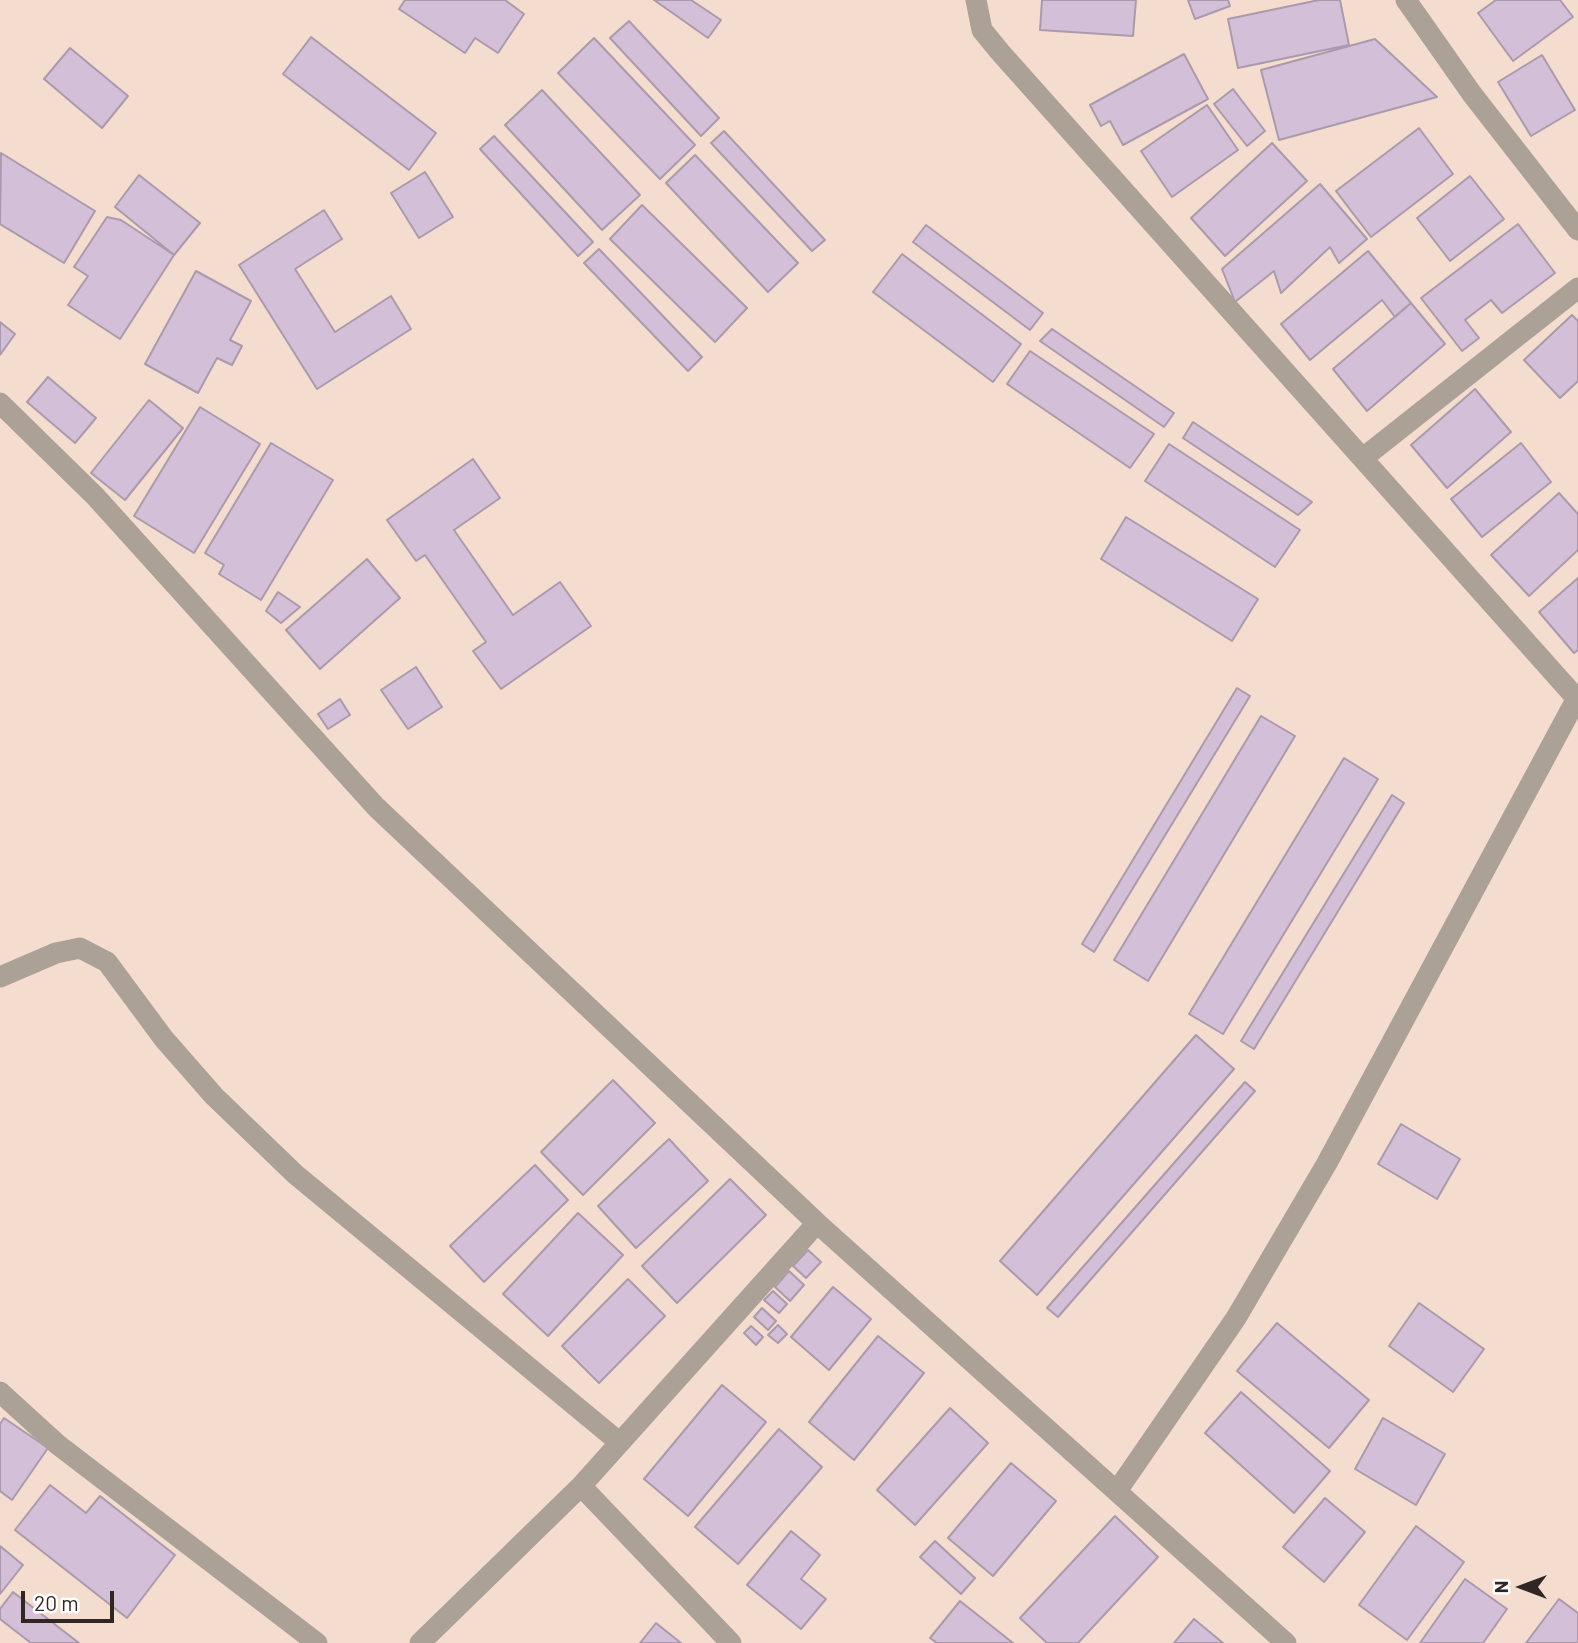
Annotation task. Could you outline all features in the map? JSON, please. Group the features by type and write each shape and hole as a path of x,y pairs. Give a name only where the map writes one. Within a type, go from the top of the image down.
{"street":[{"path":"976,0 982,30 1000,52 1577,699 1327,1163 1236,1318 1116,1491"},
{"path":"1406,0 1472,94 1578,230"},
{"path":"1363,458 1578,288"},
{"path":"0,403 95,496 376,807 817,1223 1286,1643"},
{"path":"0,977 56,953 79,948 107,962 164,1039 214,1096 295,1174 619,1442"},
{"path":"420,1643 581,1486 817,1223"},
{"path":"0,1392 57,1444 317,1643"},
{"path":"581,1486 731,1643"}],"building":[{"path":"405,0 505,0 524,14 498,53 475,38 465,53 399,9"},
{"path":"654,0 691,0 721,20 708,38"},
{"path":"1042,0 1136,0 1133,36 1040,30"},
{"path":"1188,0 1228,0 1230,6 1195,19"},
{"path":"1319,0 1340,0 1349,45 1238,68 1228,19"},
{"path":"1496,0 1560,0 1573,17 1513,61 1478,13"},
{"path":"629,21 719,118 701,136 610,38"},
{"path":"311,37 436,133 409,170 283,74"},
{"path":"594,38 695,145 660,179 558,73"},
{"path":"1375,39 1437,97 1279,140 1261,70"},
{"path":"70,48 128,96 102,128 44,79"},
{"path":"1184,54 1208,99 1123,145 1110,121 1101,126 1090,105"},
{"path":"1542,55 1575,110 1531,136 1498,82"},
{"path":"1233,89 1265,131 1247,146 1214,104"},
{"path":"542,90 640,195 602,230 505,125"},
{"path":"1207,105 1238,150 1172,197 1141,151"},
{"path":"1419,128 1453,174 1371,237 1336,191"},
{"path":"724,131 825,240 812,251 711,143"},
{"path":"494,136 593,242 578,256 480,149"},
{"path":"1272,143 1307,181 1225,256 1191,218"},
{"path":"1,153 95,211 64,263 0,224"},
{"path":"695,155 798,263 768,292 666,183"},
{"path":"425,172 453,217 419,238 391,193"},
{"path":"139,175 200,223 174,255 115,207"},
{"path":"1470,176 1504,219 1450,261 1417,218"},
{"path":"1320,184 1367,239 1339,263 1330,247 1281,293 1274,271 1235,302 1222,269"},
{"path":"642,205 747,308 715,342 610,239"},
{"path":"324,210 342,239 295,269 335,332 391,296 411,329 317,389 239,265"},
{"path":"107,217 121,220 174,255 120,339 68,305 88,276 74,267"},
{"path":"1518,224 1555,273 1502,313 1491,300 1465,320 1479,338 1462,351 1421,298"},
{"path":"926,225 1043,313 1030,330 913,242"},
{"path":"599,249 702,357 688,371 584,263"},
{"path":"1368,251 1411,303 1395,317 1382,300 1310,360 1281,324"},
{"path":"902,254 1021,344 993,382 873,292"},
{"path":"196,271 251,301 230,340 242,346 232,365 217,358 198,393 145,364"},
{"path":"1411,303 1445,344 1367,411 1333,369"},
{"path":"1572,315 1578,321 1578,381 1560,398 1524,360"},
{"path":"0,322 15,334 0,355"},
{"path":"1052,329 1174,413 1164,427 1040,341"},
{"path":"1030,351 1154,434 1130,468 1007,384"},
{"path":"48,377 96,418 75,443 27,402"},
{"path":"1475,389 1511,432 1447,488 1411,445"},
{"path":"149,400 183,428 125,500 91,473"},
{"path":"200,407 260,444 194,553 134,516"},
{"path":"1193,422 1312,502 1298,515 1183,438"},
{"path":"271,443 333,480 261,600 219,574 224,565 205,553"},
{"path":"1521,443 1551,482 1482,537 1451,499"},
{"path":"1169,444 1300,530 1275,567 1145,481"},
{"path":"473,459 500,498 454,530 513,615 560,582 591,626 501,689 473,651 486,642 425,555 416,561 387,520"},
{"path":"1559,493 1578,514 1578,550 1529,596 1491,555"},
{"path":"1126,517 1258,599 1232,641 1101,559"},
{"path":"367,559 400,598 320,669 286,630"},
{"path":"1578,578 1578,650 1574,653 1539,612"},
{"path":"278,592 300,607 281,623 266,611"},
{"path":"416,667 442,707 408,729 381,690"},
{"path":"1237,688 1250,696 1094,952 1082,944"},
{"path":"340,699 350,715 328,729 318,714"},
{"path":"1261,716 1295,736 1148,981 1114,960"},
{"path":"1344,758 1378,779 1223,1034 1189,1014"},
{"path":"1392,795 1404,803 1254,1049 1241,1041"},
{"path":"1196,1035 1234,1069 1037,1295 1000,1261"},
{"path":"613,1080 655,1123 583,1195 541,1152"},
{"path":"1245,1082 1255,1091 1058,1317 1047,1308"},
{"path":"1401,1124 1460,1159 1437,1199 1378,1164"},
{"path":"669,1139 708,1181 636,1248 598,1206"},
{"path":"535,1165 568,1200 484,1282 450,1246"},
{"path":"730,1179 766,1215 677,1303 642,1266"},
{"path":"578,1213 623,1255 548,1336 503,1294"},
{"path":"808,1250 821,1262 806,1278 793,1266"},
{"path":"789,1271 804,1285 790,1301 775,1287"},
{"path":"628,1279 665,1316 599,1383 562,1346"},
{"path":"833,1287 871,1319 829,1370 791,1337"},
{"path":"773,1291 787,1304 779,1313 764,1300"},
{"path":"1419,1303 1484,1349 1453,1392 1389,1346"},
{"path":"762,1308 776,1321 768,1330 754,1317"},
{"path":"1277,1323 1369,1400 1329,1448 1237,1371"},
{"path":"778,1325 787,1334 778,1343 768,1335"},
{"path":"751,1326 763,1337 756,1345 744,1333"},
{"path":"878,1336 924,1373 854,1460 809,1422"},
{"path":"722,1385 766,1422 688,1516 644,1479"},
{"path":"1241,1392 1330,1471 1294,1513 1205,1433"},
{"path":"950,1408 988,1443 915,1525 877,1490"},
{"path":"4,1418 48,1448 12,1500 0,1491 0,1424"},
{"path":"1383,1418 1445,1454 1416,1505 1355,1469"},
{"path":"779,1429 822,1467 738,1564 695,1527"},
{"path":"1011,1463 1056,1501 993,1576 948,1538"},
{"path":"50,1485 86,1513 100,1496 175,1555 127,1618 15,1530"},
{"path":"1325,1498 1365,1532 1324,1582 1283,1547"},
{"path":"1115,1516 1158,1557 1078,1643 1047,1643 1020,1618"},
{"path":"1416,1526 1464,1562 1407,1640 1359,1605"},
{"path":"791,1531 820,1555 801,1579 826,1599 801,1629 747,1585"},
{"path":"935,1541 975,1578 961,1594 920,1557"},
{"path":"0,1546 23,1565 0,1594"},
{"path":"1465,1579 1507,1609 1483,1643 1420,1643"},
{"path":"13,1592 79,1643 31,1643 0,1619 0,1609"},
{"path":"1559,1599 1578,1613 1578,1643 1526,1643"},
{"path":"960,1601 1013,1643 937,1643 930,1638"},
{"path":"1194,1619 1223,1643 1174,1643"},
{"path":"656,1623 681,1643 640,1643"}]}
